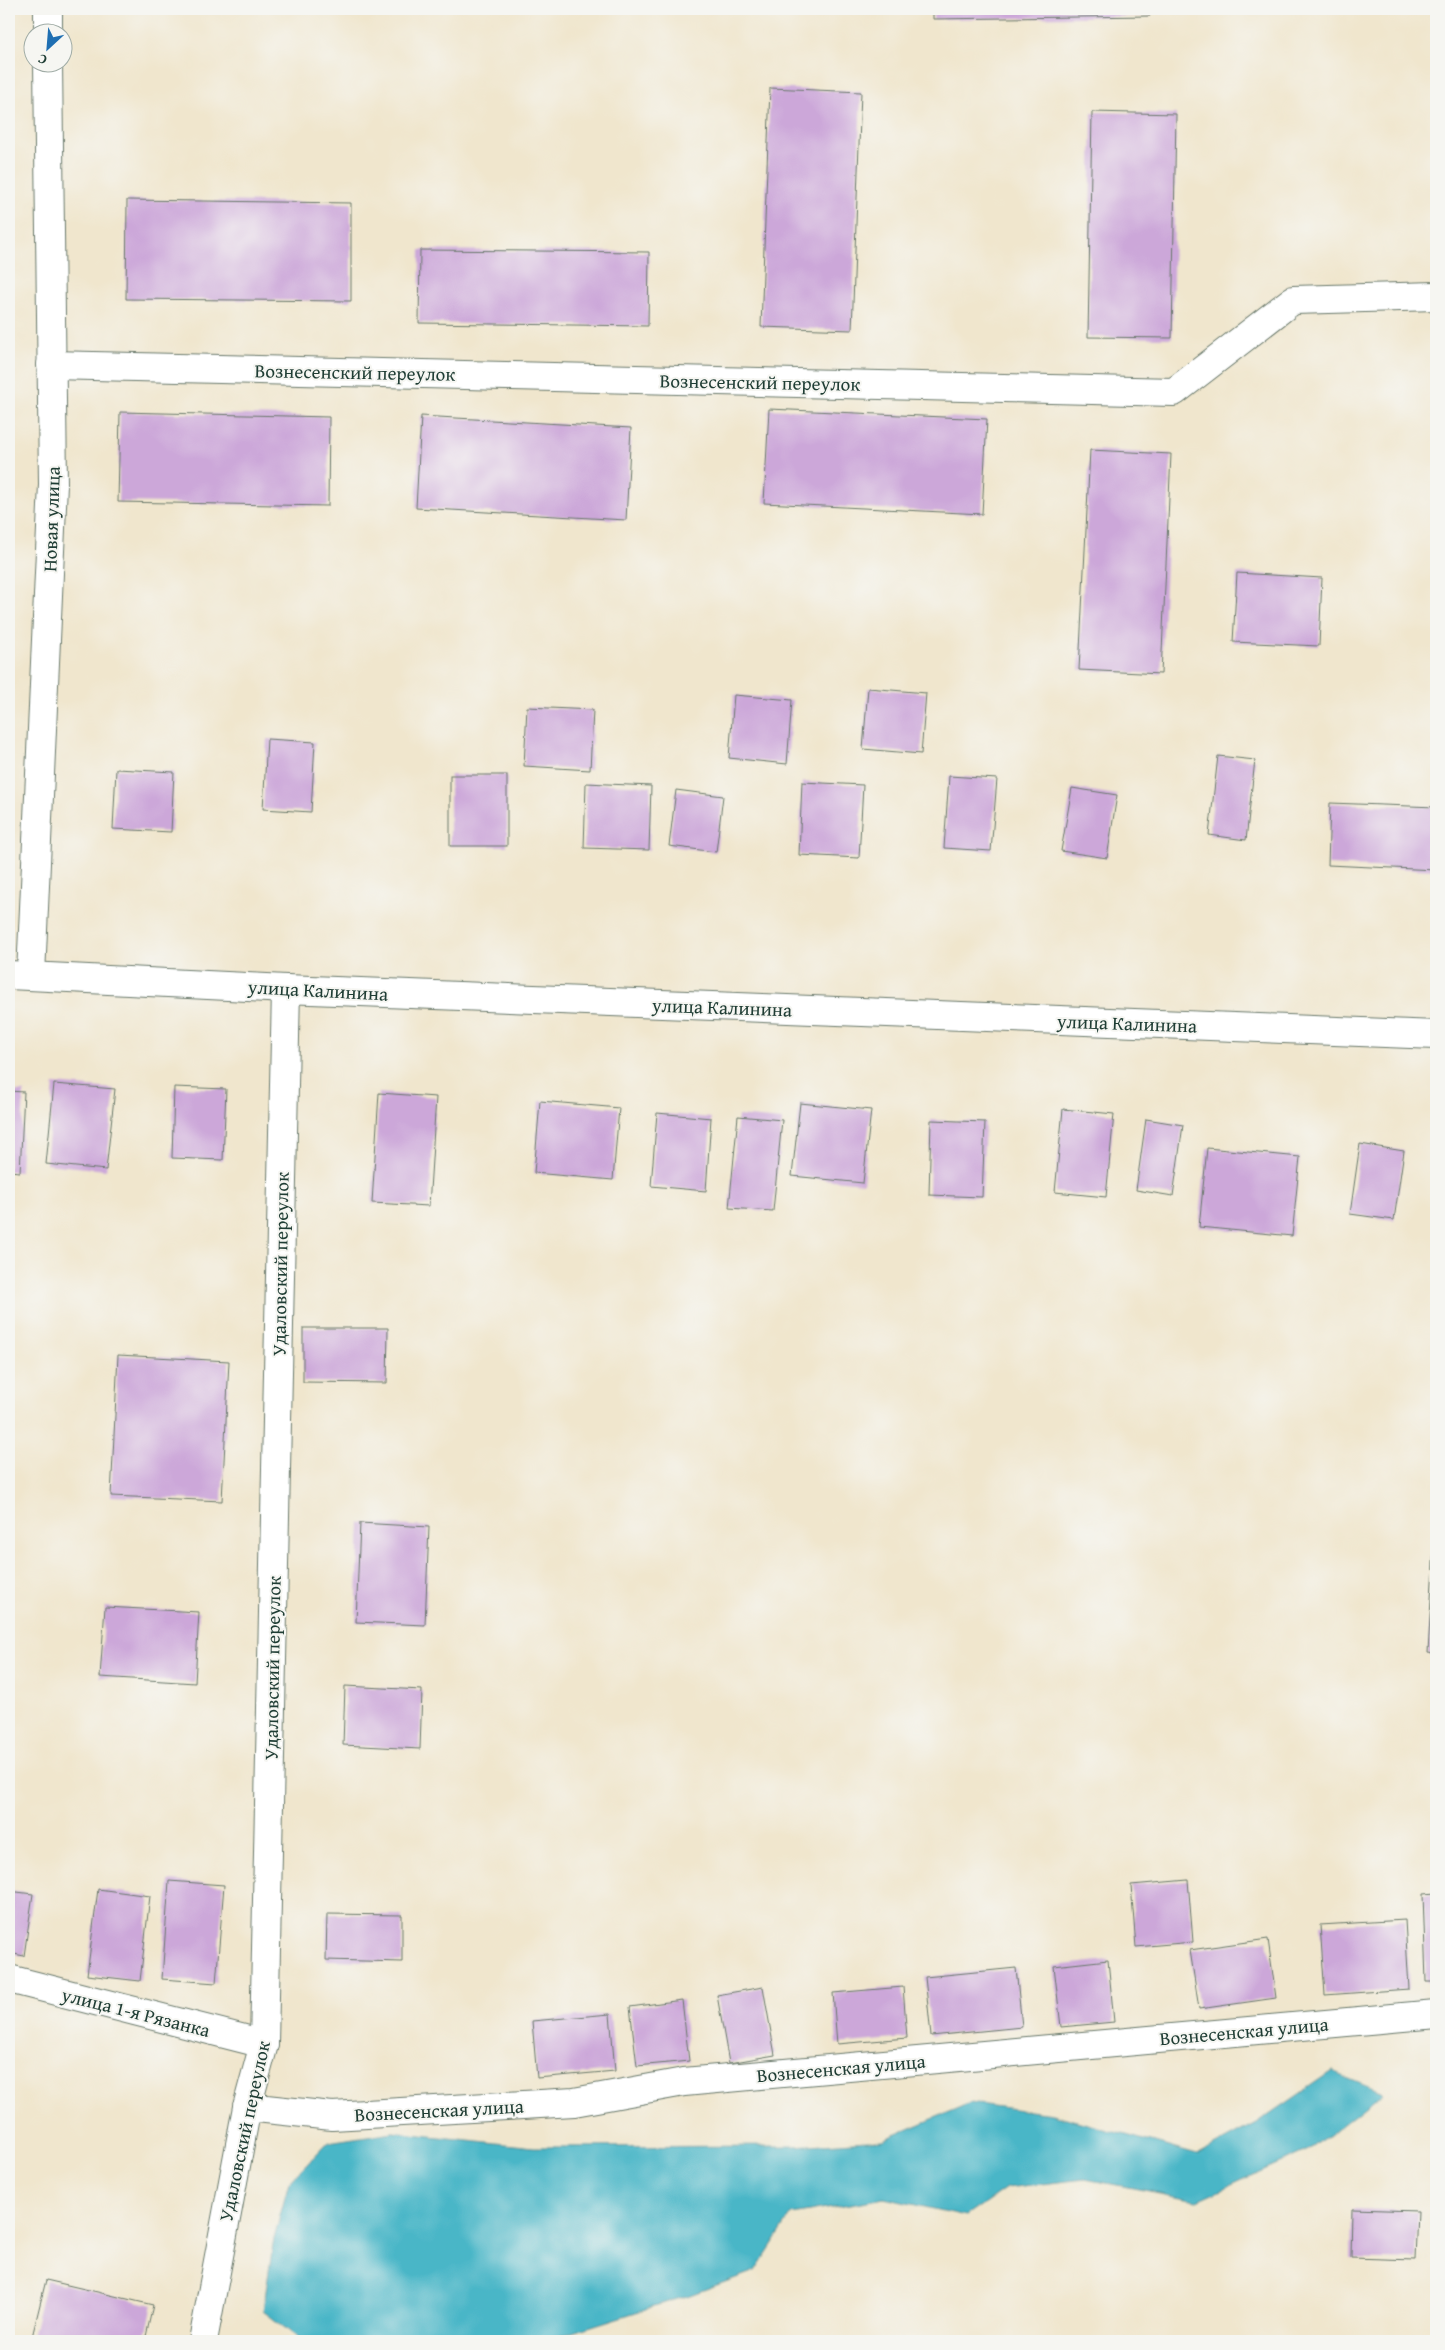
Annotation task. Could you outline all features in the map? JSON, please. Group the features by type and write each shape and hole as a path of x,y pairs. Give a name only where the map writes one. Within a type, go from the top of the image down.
{"street":[{"path":"48,9 48,22"},
{"name":"Новая улица","path":"20,975 53,484 48,72"},
{"name":"Вознесенский переулок","path":"51,364 1174,392 1293,300 1436,296"},
{"name":"улица Калинина","path":"20,975 286,989 1436,1035"},
{"name":"Удаловский переулок","path":"205,2341 247,2107 264,2044 286,989"},
{"name":"улица 1-я Рязанка","path":"9,1979 264,2044"},
{"name":"Вознесенская улица","path":"247,2107 332,2116 574,2102 684,2082 1436,2014"}],"water":[{"path":"1332,2071 1383,2092 1313,2148 1197,2200 1085,2179 1006,2188 966,2216 884,2198 792,2214 755,2271 687,2296 544,2341 302,2341 263,2311 274,2238 289,2183 328,2142 393,2132 534,2147 794,2146 883,2140 970,2103 1052,2114 1197,2155 1256,2123"}],"building":[{"path":"933,9 1149,9 1150,16 933,19"},
{"path":"770,88 861,92 852,330 761,327"},
{"path":"1092,112 1176,114 1172,338 1088,337"},
{"path":"127,200 351,203 351,301 126,299"},
{"path":"420,250 649,252 648,326 419,323"},
{"path":"769,409 987,419 982,514 764,503"},
{"path":"120,412 329,417 328,506 118,502"},
{"path":"421,416 631,428 626,520 416,508"},
{"path":"1090,450 1171,454 1161,674 1079,670"},
{"path":"1237,573 1322,578 1319,646 1233,642"},
{"path":"868,688 926,693 921,754 863,749"},
{"path":"734,695 792,700 787,764 729,758"},
{"path":"527,707 593,710 590,770 524,766"},
{"path":"267,739 315,742 311,812 263,809"},
{"path":"1218,756 1255,760 1246,840 1209,835"},
{"path":"116,769 174,772 171,832 113,829"},
{"path":"450,775 507,775 507,846 450,846"},
{"path":"949,776 997,779 991,851 944,848"},
{"path":"802,782 863,785 859,858 799,855"},
{"path":"586,783 651,786 649,850 584,848"},
{"path":"1072,788 1117,795 1107,858 1061,851"},
{"path":"676,790 723,796 716,852 669,846"},
{"path":"1330,803 1436,807 1436,870 1328,865"},
{"path":"54,1084 115,1089 106,1170 46,1164"},
{"path":"174,1087 226,1089 223,1160 172,1158"},
{"path":"9,1091 24,1092 20,1172 9,1171"},
{"path":"379,1093 436,1097 429,1206 372,1203"},
{"path":"540,1101 619,1108 613,1180 534,1173"},
{"path":"800,1103 871,1110 863,1183 792,1176"},
{"path":"1063,1109 1114,1114 1106,1197 1055,1192"},
{"path":"657,1113 711,1118 706,1191 651,1186"},
{"path":"738,1116 782,1120 773,1211 729,1208"},
{"path":"1146,1119 1183,1125 1173,1196 1136,1190"},
{"path":"931,1120 985,1122 982,1197 929,1195"},
{"path":"1360,1144 1404,1151 1394,1220 1350,1214"},
{"path":"1207,1148 1300,1157 1292,1236 1199,1227"},
{"path":"303,1328 388,1328 387,1383 303,1382"},
{"path":"118,1355 229,1361 222,1501 111,1496"},
{"path":"360,1523 429,1527 425,1625 356,1622"},
{"path":"1434,1545 1436,1545 1436,1654 1428,1653"},
{"path":"105,1607 199,1612 195,1683 100,1677"},
{"path":"345,1686 422,1690 420,1749 343,1745"},
{"path":"1188,1880 1193,1942 1136,1947 1131,1885"},
{"path":"169,1881 224,1885 216,1983 162,1979"},
{"path":"98,1889 150,1896 140,1981 87,1975"},
{"path":"9,1891 33,1894 24,1956 9,1953"},
{"path":"1436,1893 1436,1982 1426,1982 1423,1894"},
{"path":"327,1914 402,1915 402,1962 326,1960"},
{"path":"1405,1920 1409,1989 1325,1995 1320,1925"},
{"path":"1268,1939 1276,1998 1199,2009 1190,1950"},
{"path":"1108,1960 1114,2022 1061,2027 1054,1966"},
{"path":"1016,1968 1022,2027 931,2036 925,1977"},
{"path":"763,1987 775,2055 729,2063 717,1995"},
{"path":"903,1987 907,2038 837,2044 833,1993"},
{"path":"682,2000 689,2061 637,2066 630,2007"},
{"path":"610,2014 615,2071 537,2078 532,2021"},
{"path":"1352,2209 1418,2211 1416,2260 1351,2258"},
{"path":"46,2280 153,2305 145,2341 31,2341"}]}
